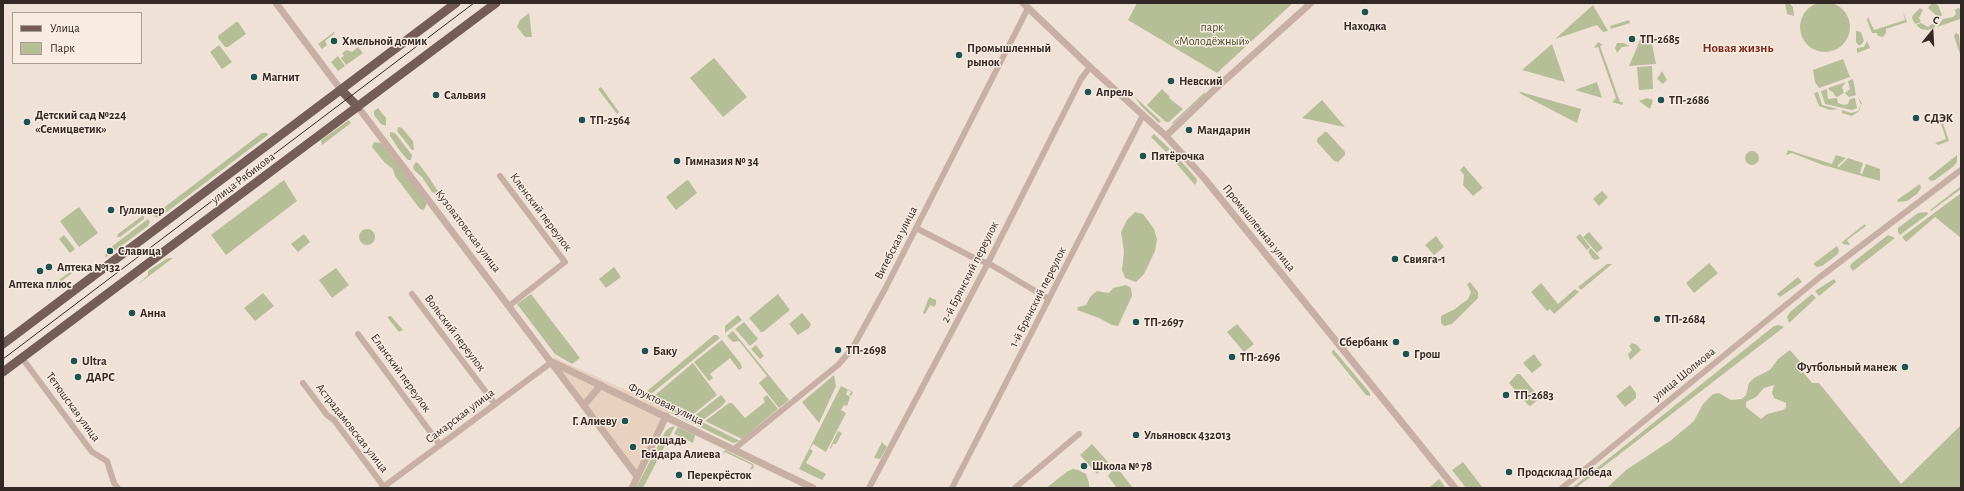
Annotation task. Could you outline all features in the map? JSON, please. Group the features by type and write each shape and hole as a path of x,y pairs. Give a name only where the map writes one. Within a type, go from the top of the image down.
{"main road":[{"name":"улица Рябикова","path":"3,344 456,3"},
{"name":"улица Рябикова","path":"3,372 496,3"},
{"name":"Кузоватовская улица","path":"341,90 358,107"}],"street":[{"name":"Кузоватовская улица","path":"276,3 341,90"},
{"path":"1166,136 1215,88 1311,3"},
{"name":"Промышленная улица","path":"1025,6 1166,136 1204,178 1455,488"},
{"name":"Витебская улица","path":"734,449 838,366 848,355 881,296 916,228 1025,6"},
{"name":"2-й Брянский переулок","path":"869,488 988,263 1078,86 1090,67"},
{"name":"Кузоватовская улица","path":"358,107 638,476"},
{"name":"1-й Брянский переулок","path":"952,488 1143,115"},
{"name":"улица Шолмова","path":"1562,488 1820,277 1961,170"},
{"name":"Кленский переулок","path":"500,176 565,262 509,306"},
{"path":"916,228 978,260 988,263 1049,299"},
{"name":"Вольский переулок","path":"412,294 495,404"},
{"name":"Еланский переулок","path":"358,334 440,445"},
{"name":"Тетюшская улица","path":"22,358 92,452 107,461 114,483 118,488"},
{"name":"Фруктовая улица","path":"552,362 813,488"},
{"name":"Самарская улица","path":"383,487 552,362"},
{"name":"Астрадамовская улица","path":"303,383 327,415 334,420 383,487"},
{"path":"584,405 601,385"},
{"path":"632,488 666,416"},
{"path":"1015,488 1079,434"}],"green space":[{"path":"1825,2 1834,4 1845,13 1850,27 1848,36 1839,47 1825,52 1816,50 1805,41 1800,27 1802,18 1811,7"},
{"name":"парк «Молодёжный»","path":"1137,3 1293,3 1217,73 1128,20"},
{"path":"1785,3 1789,3 1793,7 1794,16 1787,14"},
{"path":"1932,3 1938,5 1942,15 1939,18 1928,8"},
{"path":"1593,5 1608,31 1603,32 1597,25 1555,39"},
{"path":"1920,8 1923,10 1919,18 1921,22 1915,24 1912,18"},
{"path":"1958,8 1961,9 1960,19 1937,27 1943,19 1953,17 1956,14 1955,10"},
{"path":"1903,12 1907,22 1886,29 1886,33 1883,37 1878,36 1877,33 1872,33 1867,20 1868,17 1874,30 1905,20"},
{"path":"529,13 532,37 525,37 517,27 520,20"},
{"path":"1629,20 1630,23 1611,29 1610,26"},
{"path":"238,22 246,34 228,47 225,47 218,36"},
{"path":"1935,22 1936,24 1934,28 1928,30 1921,29 1916,25 1921,23 1928,27"},
{"path":"1856,31 1861,32 1864,41 1861,45 1858,45 1856,42"},
{"path":"334,32 335,33 325,41 327,45 322,49 318,44"},
{"path":"1956,33 1959,35 1961,57 1954,36"},
{"path":"1641,38 1647,39 1652,44 1656,64 1629,66"},
{"path":"1867,41 1870,48 1857,53 1857,48 1864,47"},
{"path":"1598,42 1603,45 1600,46 1620,102 1623,102 1622,105 1612,102 1616,98 1598,47 1594,48"},
{"path":"1617,43 1623,43 1630,46 1622,47 1617,53 1615,48"},
{"path":"1552,44 1565,82 1522,70"},
{"path":"219,45 232,62 222,69 210,52"},
{"path":"358,47 363,53 346,65 341,58 344,56 342,53 347,50 352,52"},
{"path":"338,56 345,66 338,71 331,62"},
{"path":"714,58 747,97 723,117 690,78"},
{"path":"1843,59 1850,77 1819,88 1815,82 1813,70"},
{"path":"1652,66 1653,89 1639,90 1637,67"},
{"path":"1662,71 1667,80 1663,84 1657,79"},
{"path":"1853,79 1856,95 1849,97 1845,93 1850,89 1848,81"},
{"path":"1597,82 1602,98 1575,90"},
{"path":"1846,82 1842,87 1844,93 1837,97 1828,88"},
{"path":"601,87 619,112 617,114 598,89"},
{"path":"1162,89 1170,97 1169,98 1183,109 1169,122 1166,122 1147,105"},
{"path":"1827,89 1828,99 1837,98 1838,103 1844,105 1848,104 1850,99 1855,98 1857,108 1852,110 1825,104 1821,91"},
{"path":"1205,92 1204,95 1173,124 1172,123"},
{"path":"1521,92 1581,109 1577,123 1519,93"},
{"path":"1818,92 1822,105 1838,109 1830,110 1819,106 1814,93"},
{"path":"1135,97 1161,121 1159,123 1141,106"},
{"path":"1858,97 1862,103 1859,111 1852,116 1842,113 1842,110 1851,113 1858,111 1861,105"},
{"path":"1647,98 1653,100 1650,109 1639,101"},
{"path":"1322,100 1345,127 1302,118"},
{"path":"378,108 386,118 386,126 381,124 374,115 374,111"},
{"path":"349,120 351,123 322,145 321,140"},
{"path":"1943,123 1949,141 1938,145 1935,143 1946,139 1941,124"},
{"path":"398,127 402,128 413,141 414,150 412,150 397,131"},
{"path":"390,132 395,133 412,155 411,160 408,160 400,151 390,136"},
{"path":"1327,132 1345,152 1345,155 1338,162 1334,161 1317,142 1317,139"},
{"path":"262,133 267,133 268,135 159,218 153,216"},
{"path":"1154,134 1170,149 1166,152 1151,137"},
{"path":"374,142 381,143 393,159 404,168 427,203 424,210 420,209 395,176 393,169 385,163 372,147"},
{"path":"1788,150 1832,164 1836,155 1846,158 1837,166 1839,167 1848,158 1863,163 1860,173 1862,174 1866,164 1880,169 1880,181 1823,165 1792,153 1786,155"},
{"path":"1749,151 1755,151 1759,155 1759,161 1755,165 1749,165 1745,161 1745,155"},
{"path":"1173,152 1196,178 1197,181 1195,185 1169,155"},
{"path":"1957,155 1957,161 1954,166 1935,180 1931,181 1928,178"},
{"path":"416,162 430,179 439,193 438,195 432,192 422,177 414,170 413,166"},
{"path":"1464,166 1483,188 1473,196 1463,185 1464,175 1460,170"},
{"path":"284,180 297,201 226,255 211,235"},
{"path":"687,180 697,193 676,210 666,197"},
{"path":"1920,184 1921,188 1917,194 1907,201 1898,202 1897,200"},
{"path":"1961,186 1961,189 1931,211 1930,210"},
{"path":"1602,191 1608,197 1599,206 1593,199"},
{"path":"1961,193 1961,238 1935,217 1906,242 1902,237"},
{"path":"79,207 98,233 79,247 60,221"},
{"path":"1135,212 1143,214 1154,229 1157,239 1155,251 1144,274 1136,282 1125,278 1122,270 1124,252 1121,232 1127,220"},
{"path":"1927,212 1928,214 1900,235 1898,228 1918,213"},
{"path":"144,216 144,219 120,237 117,237 118,234"},
{"path":"148,219 150,222 148,226 105,258 106,251"},
{"path":"1865,224 1866,226 1847,240 1850,245 1843,244 1842,242"},
{"path":"367,229 373,231 375,237 373,243 367,245 361,243 359,237 361,231"},
{"path":"1589,232 1603,248 1597,253 1583,237"},
{"path":"304,234 310,242 298,252 291,244"},
{"path":"1580,234 1590,247 1587,250 1576,237"},
{"path":"64,235 75,249 70,253 59,239"},
{"path":"1888,235 1895,238 1853,271 1850,267 1851,264"},
{"path":"1436,236 1444,247 1434,255 1425,245"},
{"path":"1837,246 1839,250 1838,254 1822,266 1817,267 1813,264"},
{"path":"1591,248 1600,258 1596,260 1593,259 1588,251"},
{"path":"168,258 173,258 137,285 148,275 148,271"},
{"path":"1709,263 1718,273 1694,293 1686,283"},
{"path":"1607,264 1612,264 1581,290 1578,287"},
{"path":"614,267 621,277 606,288 599,279"},
{"path":"336,268 349,285 332,298 319,280"},
{"path":"71,271 72,273 49,291 47,289"},
{"path":"1798,277 1802,282 1780,297 1777,294"},
{"path":"1834,279 1836,282 1819,296 1815,291"},
{"path":"1470,282 1478,292 1478,298 1452,324 1444,326 1441,323 1441,316 1455,309 1468,299 1471,292 1467,284"},
{"path":"1541,283 1558,304 1575,289 1579,292 1554,314 1550,309 1547,311 1531,292"},
{"path":"1126,285 1131,288 1132,296 1118,326 1112,325 1099,318 1077,310 1078,307 1086,305 1090,297 1097,291 1109,293 1113,288"},
{"path":"263,293 274,306 255,321 244,308"},
{"path":"531,294 580,358 572,364 555,354 517,304"},
{"path":"778,294 790,310 763,332 761,332 749,318"},
{"path":"1812,294 1816,298 1789,323 1787,317 1790,312"},
{"path":"929,297 936,300 936,304 934,307 930,305 925,314 923,313"},
{"path":"802,313 811,324 809,328 798,335 789,324"},
{"path":"738,315 742,320 725,333 725,326"},
{"path":"391,316 403,330 399,332 387,317"},
{"path":"744,322 758,339 750,346 735,329"},
{"path":"1237,324 1254,344 1244,352 1227,332"},
{"path":"1779,325 1784,327 1576,488 1572,488 1774,326"},
{"path":"733,331 789,400 779,408 759,383 767,376 739,341 733,342 727,336"},
{"path":"714,335 717,335 720,338 651,394 646,392"},
{"path":"722,340 741,364 742,368 739,370 730,358 710,374 713,378 709,381 694,362"},
{"path":"1632,343 1637,345 1641,350 1630,360 1628,354 1632,350 1629,346"},
{"path":"756,345 764,356 760,359 751,349"},
{"path":"1333,349 1370,393 1370,396 1366,395 1332,353"},
{"path":"1790,350 1805,367 1803,372 1812,383 1819,383 1901,484 1961,425 1961,488 1607,488 1626,470 1670,441 1694,421 1703,404 1713,394 1719,393 1731,400 1742,399 1746,395 1749,383 1754,378 1770,370 1778,359","holes":["1774,385 1772,393 1774,398 1786,403 1786,407 1783,410 1767,414 1761,419 1746,407 1746,402 1756,397 1764,388"]},
{"path":"1534,354 1542,365 1532,373 1523,363"},
{"path":"693,363 717,395 692,415 654,396"},
{"path":"1517,374 1520,374 1539,397 1538,400 1530,406 1509,383"},
{"path":"834,375 836,386 819,423 802,402"},
{"path":"1630,385 1636,393 1636,398 1625,407 1616,396"},
{"path":"841,386 853,392 851,396 849,395 851,392 848,390 846,394 850,397 847,406 844,405 841,410 846,413 826,452 813,444 810,449 813,451 806,463 826,474 822,480 799,469"},
{"path":"643,393 682,412 679,417 646,401"},
{"path":"721,395 726,401 722,406 703,420 694,416"},
{"path":"767,395 778,409 742,439 705,421 729,403 732,403 745,418 765,402 763,398"},
{"path":"684,413 740,441 733,443 682,418"},
{"path":"675,426 643,488 636,488 665,432 669,428"},
{"path":"678,427 695,435 693,443 674,434"},
{"path":"838,431 842,433 836,444 833,444 831,449 830,448"},
{"path":"882,442 887,447 880,459 874,458"},
{"path":"1092,444 1109,463 1097,474 1080,455"},
{"path":"725,450 753,464 754,468 750,470 752,465 725,452 722,456"},
{"path":"1463,462 1483,488 1466,488 1452,470"},
{"path":"1073,469 1086,474 1089,488 1046,488 1068,471"},
{"path":"1113,469 1119,470 1133,488 1117,488 1108,476"},
{"path":"1439,479 1446,488 1430,487"}],"shaded area":[{"name":"площадь Гейдара Алиева","path":"553,357 672,411 637,483 551,367"}],"tram line":[{"path":"3,359 474,3"}],"place":[{"name":"Находка","path":"1365,12"},
{"name":"ТП-2685","path":"1632,39"},
{"name":"Хмельной домик","path":"334,41"},
{"name":"Промышленный рынок","path":"959,55"},
{"name":"Магнит","path":"254,77"},
{"name":"Невский","path":"1171,81"},
{"name":"Апрель","path":"1088,92"},
{"name":"Сальвия","path":"436,95"},
{"name":"ТП-2686","path":"1661,100"},
{"name":"СДЭК","path":"1916,118"},
{"name":"ТП-2564","path":"582,120"},
{"name":"Детский сад №224 «Семицветик»","path":"27,122"},
{"name":"Мандарин","path":"1189,130"},
{"name":"Пятёрочка","path":"1143,156"},
{"name":"Гимназия № 34","path":"677,161"},
{"name":"Гулливер","path":"111,210"},
{"name":"Славица","path":"110,251"},
{"name":"Свияга-1","path":"1395,259"},
{"name":"Аптека №132","path":"49,267"},
{"name":"Аптека плюс","path":"40,271"},
{"name":"Анна","path":"132,313"},
{"name":"ТП-2684","path":"1657,319"},
{"name":"ТП-2697","path":"1136,322"},
{"name":"Сбербанк","path":"1396,342"},
{"name":"ТП-2698","path":"838,350"},
{"name":"Баку","path":"645,351"},
{"name":"Грош","path":"1406,354"},
{"name":"ТП-2696","path":"1232,357"},
{"name":"Ultra","path":"74,361"},
{"name":"Футбольный манеж","path":"1905,367"},
{"name":"ДАРС","path":"78,377"},
{"name":"ТП-2683","path":"1506,395"},
{"name":"Г. Алиеву","path":"625,421"},
{"name":"Ульяновск 432013","path":"1136,435"},
{"name":"площадь Гейдара Алиева","path":"633,447"},
{"name":"Школа № 78","path":"1084,466"},
{"name":"Продсклад Победа","path":"1509,472"},
{"name":"Перекрёсток","path":"679,475"}],"district":[{"name":"Новая жизнь","path":"1738,48"}]}
